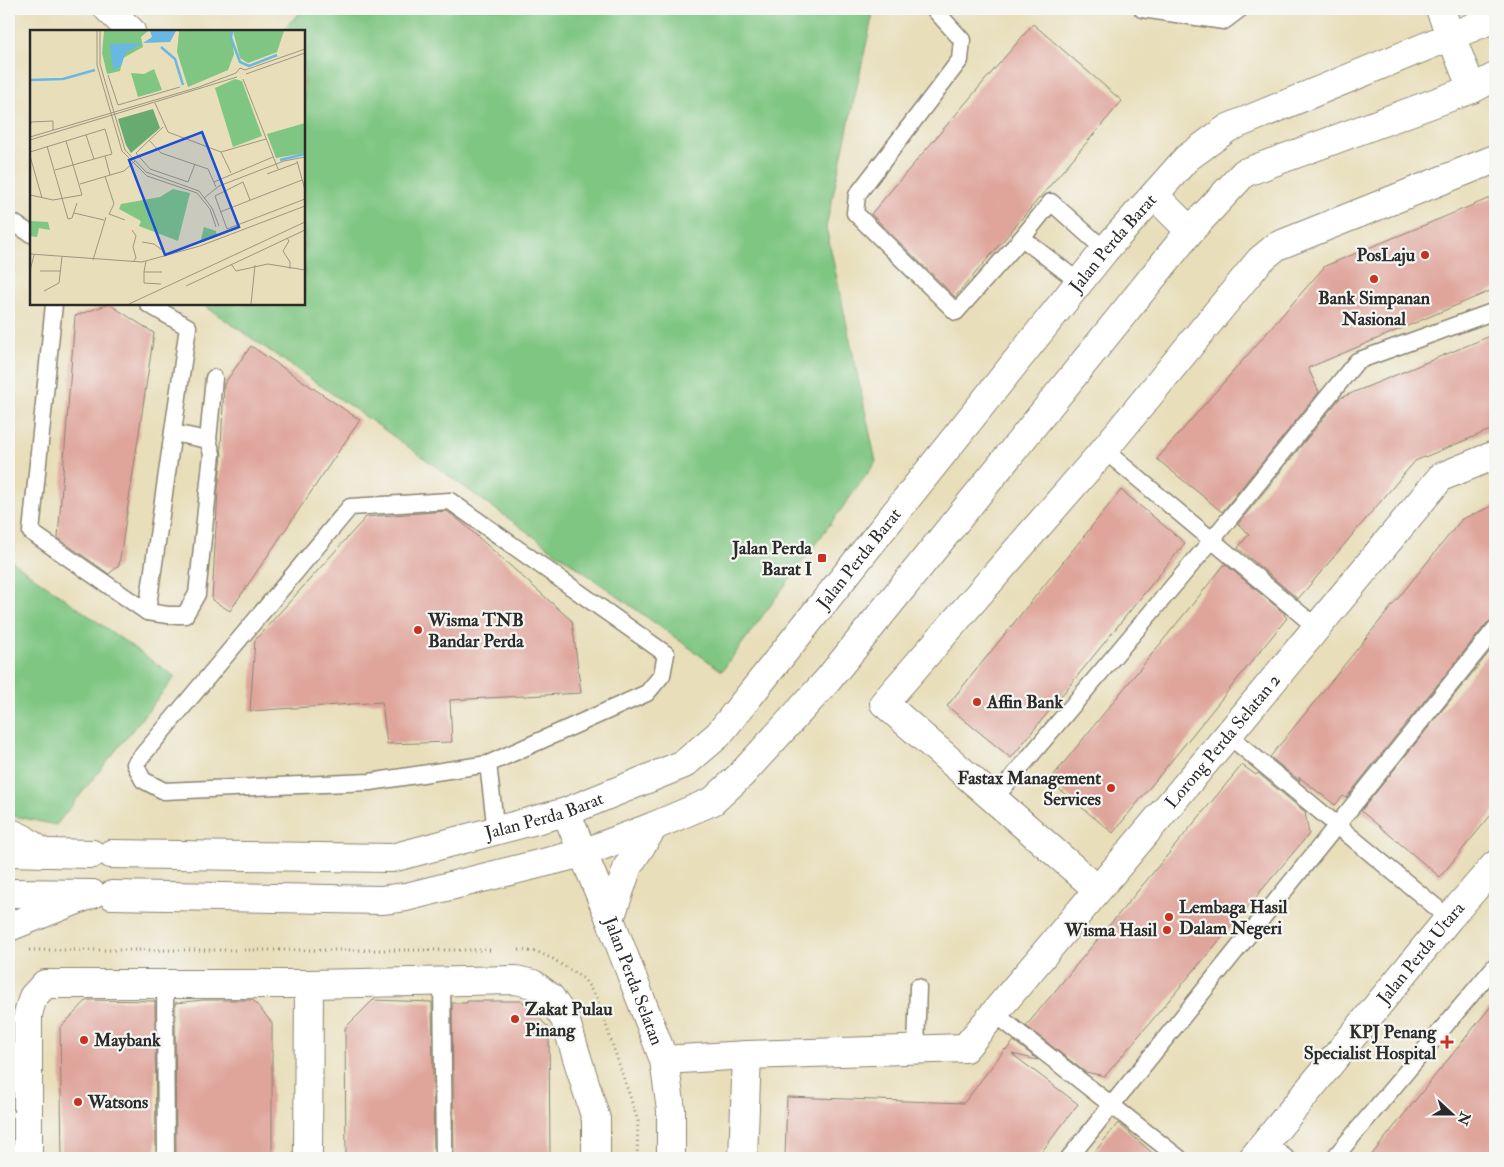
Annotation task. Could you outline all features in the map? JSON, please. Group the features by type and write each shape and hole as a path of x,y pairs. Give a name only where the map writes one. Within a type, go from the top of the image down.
{"street":[{"path":"108,9 129,30"},
{"path":"9,893 382,900 406,897 583,853 713,801 741,775 827,681 1190,231 1244,174 1483,83 1451,36 1440,9"},
{"name":"Jalan Perda Barat","path":"9,852 392,858 566,812 684,764 718,735 1105,250 1187,158 1228,128 1495,18"},
{"path":"1097,889 884,703 1104,450 1260,260 1277,246 1495,159"},
{"path":"1155,196 1190,231"},
{"name":"Lorong Perda Selatan 2","path":"916,1049 965,1048 1228,735 1441,477 1495,455"},
{"name":"Jalan Perda Selatan","path":"566,812 610,919 664,1060 671,1110 671,1158"},
{"path":"610,919 628,866 654,826"},
{"path":"9,832 22,838 43,853"},
{"name":"Jalan Perda Utara","path":"1268,1153 1449,918 1495,865"},
{"path":"9,927 102,894"},
{"path":"28,1158 28,1014 33,997 45,984 309,984 516,980 532,984 550,997 565,1019 596,1119 596,1158"},
{"path":"308,1158 309,984"},
{"path":"664,1060 916,1049"},
{"path":"743,1158 747,1055"}],"lane":[{"path":"1142,9 1224,21 1240,9"},
{"path":"935,10 962,40 960,60 857,195 855,213 956,312 1022,238 1051,202 1105,250"},
{"path":"9,220 30,233"},
{"path":"1022,238 1079,282"},
{"path":"54,305 31,532 147,612 168,615 185,614 197,594 212,454 208,440 214,378"},
{"path":"147,612 188,327 150,305"},
{"path":"994,799 1212,540 1357,361 1495,311"},
{"path":"173,433 208,440"},
{"path":"1104,450 1316,627"},
{"path":"450,501 666,654 662,675 647,693 488,764 370,782 164,791 143,780 135,764 350,507 450,501"},
{"path":"1069,1158 1495,629"},
{"path":"1228,735 1449,918"},
{"path":"488,764 496,832"},
{"path":"1334,1158 1495,966"},
{"path":"442,980 444,1158"},
{"path":"165,984 166,1158"},
{"path":"916,1049 918,988"},
{"path":"994,1012 1178,1158"}],"green space":[{"path":"304,9 874,9 826,227 876,462 722,671 379,426 203,305 305,305 305,30 282,30"},
{"path":"9,559 175,677 56,825 9,815"}],"building":[{"path":"1033,24 1122,101 955,297 871,214"},
{"path":"1495,196 1495,289 1308,368 1319,392 1222,512 1157,459 1325,266"},
{"path":"111,305 154,333 119,565 109,574 58,538 75,316"},
{"path":"1495,334 1495,428 1415,461 1298,599 1238,548 1249,534 1238,524 1340,398"},
{"path":"251,346 360,420 230,611 212,600 218,490 222,455 224,384"},
{"path":"1121,490 1185,543 1011,758 947,706"},
{"path":"1495,505 1495,619 1487,623 1346,798 1343,796 1335,805 1270,757 1462,519"},
{"name":"Wisma TNB Bandar Perda","path":"447,511 572,621 581,693 450,700 452,742 387,744 382,702 250,711 255,640 366,517"},
{"path":"1225,564 1285,614 1287,618 1113,833 1049,781"},
{"path":"1495,645 1495,810 1440,877 1361,811"},
{"name":"Wisma Hasil","path":"1242,765 1256,775 1258,773 1305,812 1309,834 1105,1076 1085,1072 1026,1026"},
{"path":"87,1000 155,1001 156,1158 62,1158 60,1028"},
{"path":"203,1000 253,1000 272,1023 272,1158 176,1158 175,1003"},
{"path":"373,1000 432,1002 434,1158 346,1158 345,1028"},
{"path":"467,1001 522,1001 549,1028 550,1158 454,1158 452,1003 467,1003"},
{"path":"1495,1001 1495,1158 1369,1158"},
{"path":"1014,1041 1038,1060 1012,1054 1078,1104 1037,1158 785,1158 787,1097 964,1103 1005,1049"},
{"path":"1118,1123 1158,1158 1090,1158"}],"place":[{"name":"PosLaju","path":"1425,255"},
{"name":"Bank Simpanan Nasional","path":"1374,279"},
{"name":"Jalan Perda Barat I","path":"822,558"},
{"name":"Wisma TNB Bandar Perda","path":"418,630"},
{"name":"Affin Bank","path":"977,702"},
{"name":"Fastax Management Services","path":"1111,788"},
{"name":"Lembaga Hasil Dalam Negeri","path":"1169,917"},
{"name":"Wisma Hasil","path":"1167,930"},
{"name":"Zakat Pulau Pinang","path":"515,1019"},
{"name":"Maybank","path":"84,1040"},
{"name":"KPJ Penang Specialist Hospital","path":"1447,1042"},
{"name":"Watsons","path":"78,1102"}]}
